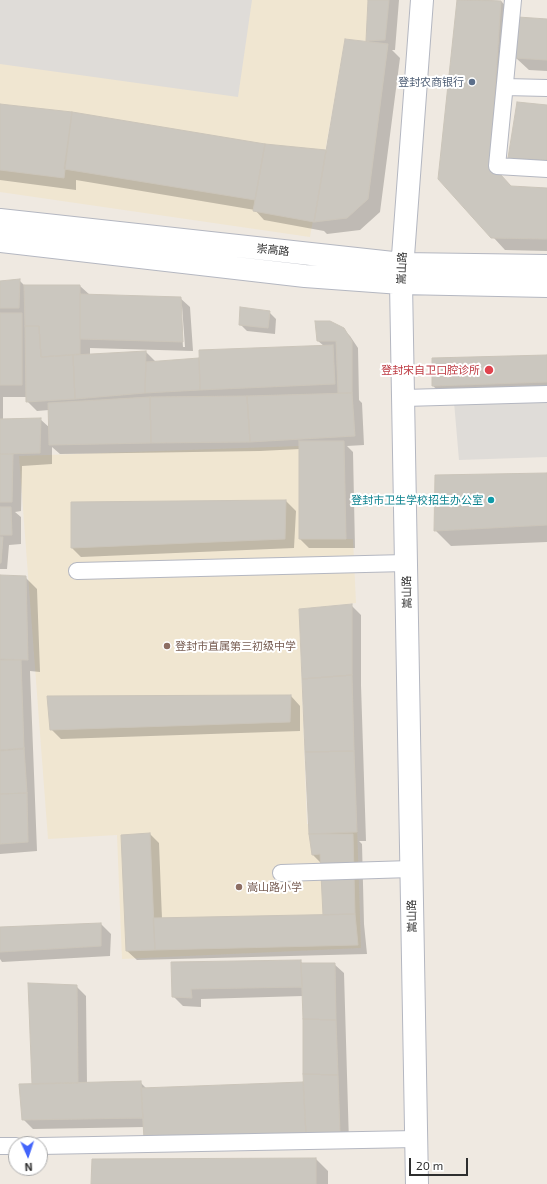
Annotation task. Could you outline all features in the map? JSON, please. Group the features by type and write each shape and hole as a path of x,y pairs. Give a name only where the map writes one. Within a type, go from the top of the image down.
{"street":[{"name":"嵩山路","path":"417,1184 401,273 422,0"},
{"path":"514,0 497,166 547,169"},
{"path":"505,87 547,88"},
{"name":"崇高路","path":"0,220 401,273 547,286"},
{"name":"崇高路","path":"0,241 305,276 547,266"},
{"path":"404,398 547,394"},
{"path":"77,570 406,564"},
{"path":"281,873 411,869"},
{"path":"48,1146 416,1139"}],"shaded area":[{"path":"0,0 368,0 366,41 345,39 310,237 0,192"},
{"path":"0,0 252,0 238,97 0,64"},
{"path":"547,399 547,457 459,460 454,402"},
{"name":"登封市直属第三初级中学","path":"299,446 299,539 353,539 356,603 299,609 299,613 307,824 357,824 361,948 122,959 117,835 48,839 19,456"}],"building":[{"path":"368,0 389,0 385,40 366,41"},
{"name":"登封农商银行","path":"457,0 501,1 490,163 511,186 547,188 547,239 491,238 438,179"},
{"path":"518,17 547,19 547,60 515,58"},
{"path":"345,39 388,44 368,199 347,218 314,222"},
{"path":"517,102 547,105 547,160 508,158"},
{"path":"0,104 72,112 64,178 0,170"},
{"path":"72,112 265,144 255,200 64,169"},
{"path":"265,144 326,150 314,222 253,211"},
{"path":"20,279 19,308 0,308 0,281"},
{"path":"24,285 80,285 80,354 41,357 39,326 25,326"},
{"path":"80,294 181,297 183,342 80,339"},
{"path":"240,307 270,311 268,328 239,325"},
{"path":"0,313 22,313 22,385 0,385"},
{"path":"315,321 330,321 344,328 352,341 352,393 338,393 336,341 317,341"},
{"path":"25,326 39,326 41,357 73,355 75,399 26,402"},
{"path":"333,345 335,384 200,390 199,350"},
{"path":"146,351 145,393 75,399 73,355"},
{"name":"登封宋自卫口腔诊所","path":"547,355 547,382 432,386 432,358"},
{"path":"199,358 200,390 145,393 146,362"},
{"path":"352,393 355,436 250,442 247,396"},
{"path":"247,396 250,442 151,443 150,397"},
{"path":"150,397 151,443 49,445 48,403"},
{"path":"41,418 40,453 0,454 0,419"},
{"path":"299,441 344,441 346,539 299,539"},
{"path":"0,454 13,454 12,502 0,502"},
{"name":"登封市卫生学校招生办公室","path":"547,473 547,525 434,531 435,475"},
{"path":"286,500 285,539 71,548 71,502"},
{"path":"0,507 11,507 12,535 0,535"},
{"path":"0,537 3,537 1,563 0,563"},
{"path":"0,575 26,576 28,660 0,659"},
{"path":"352,604 352,675 302,679 299,609"},
{"path":"0,660 21,660 24,749 0,751"},
{"path":"352,675 354,751 305,752 302,679"},
{"path":"291,695 290,722 50,730 47,696"},
{"path":"24,748 27,793 0,794 0,750"},
{"path":"354,751 357,832 309,834 305,752"},
{"path":"27,793 28,842 0,844 0,794"},
{"path":"150,833 155,950 126,951 121,835"},
{"path":"309,834 353,834 355,914 323,915 320,854 312,855"},
{"path":"355,914 358,945 155,950 153,918"},
{"path":"101,923 101,946 0,952 0,927"},
{"path":"301,960 302,987 191,989 192,998 172,997 171,962"},
{"path":"301,963 335,963 336,1020 303,1019"},
{"path":"28,983 77,985 78,1083 32,1084"},
{"path":"303,1019 336,1020 338,1075 303,1074"},
{"path":"303,1074 338,1075 340,1133 306,1135"},
{"path":"141,1081 143,1118 22,1120 19,1084"},
{"path":"303,1082 306,1135 144,1139 141,1088"},
{"path":"316,1158 316,1184 91,1184 92,1159"}],"place":[{"name":"登封农商银行","path":"472,82"},
{"name":"登封宋自卫口腔诊所","path":"489,370"},
{"name":"登封市卫生学校招生办公室","path":"491,500"},
{"name":"登封市直属第三初级中学","path":"167,646"},
{"name":"嵩山路小学","path":"239,887"}]}
